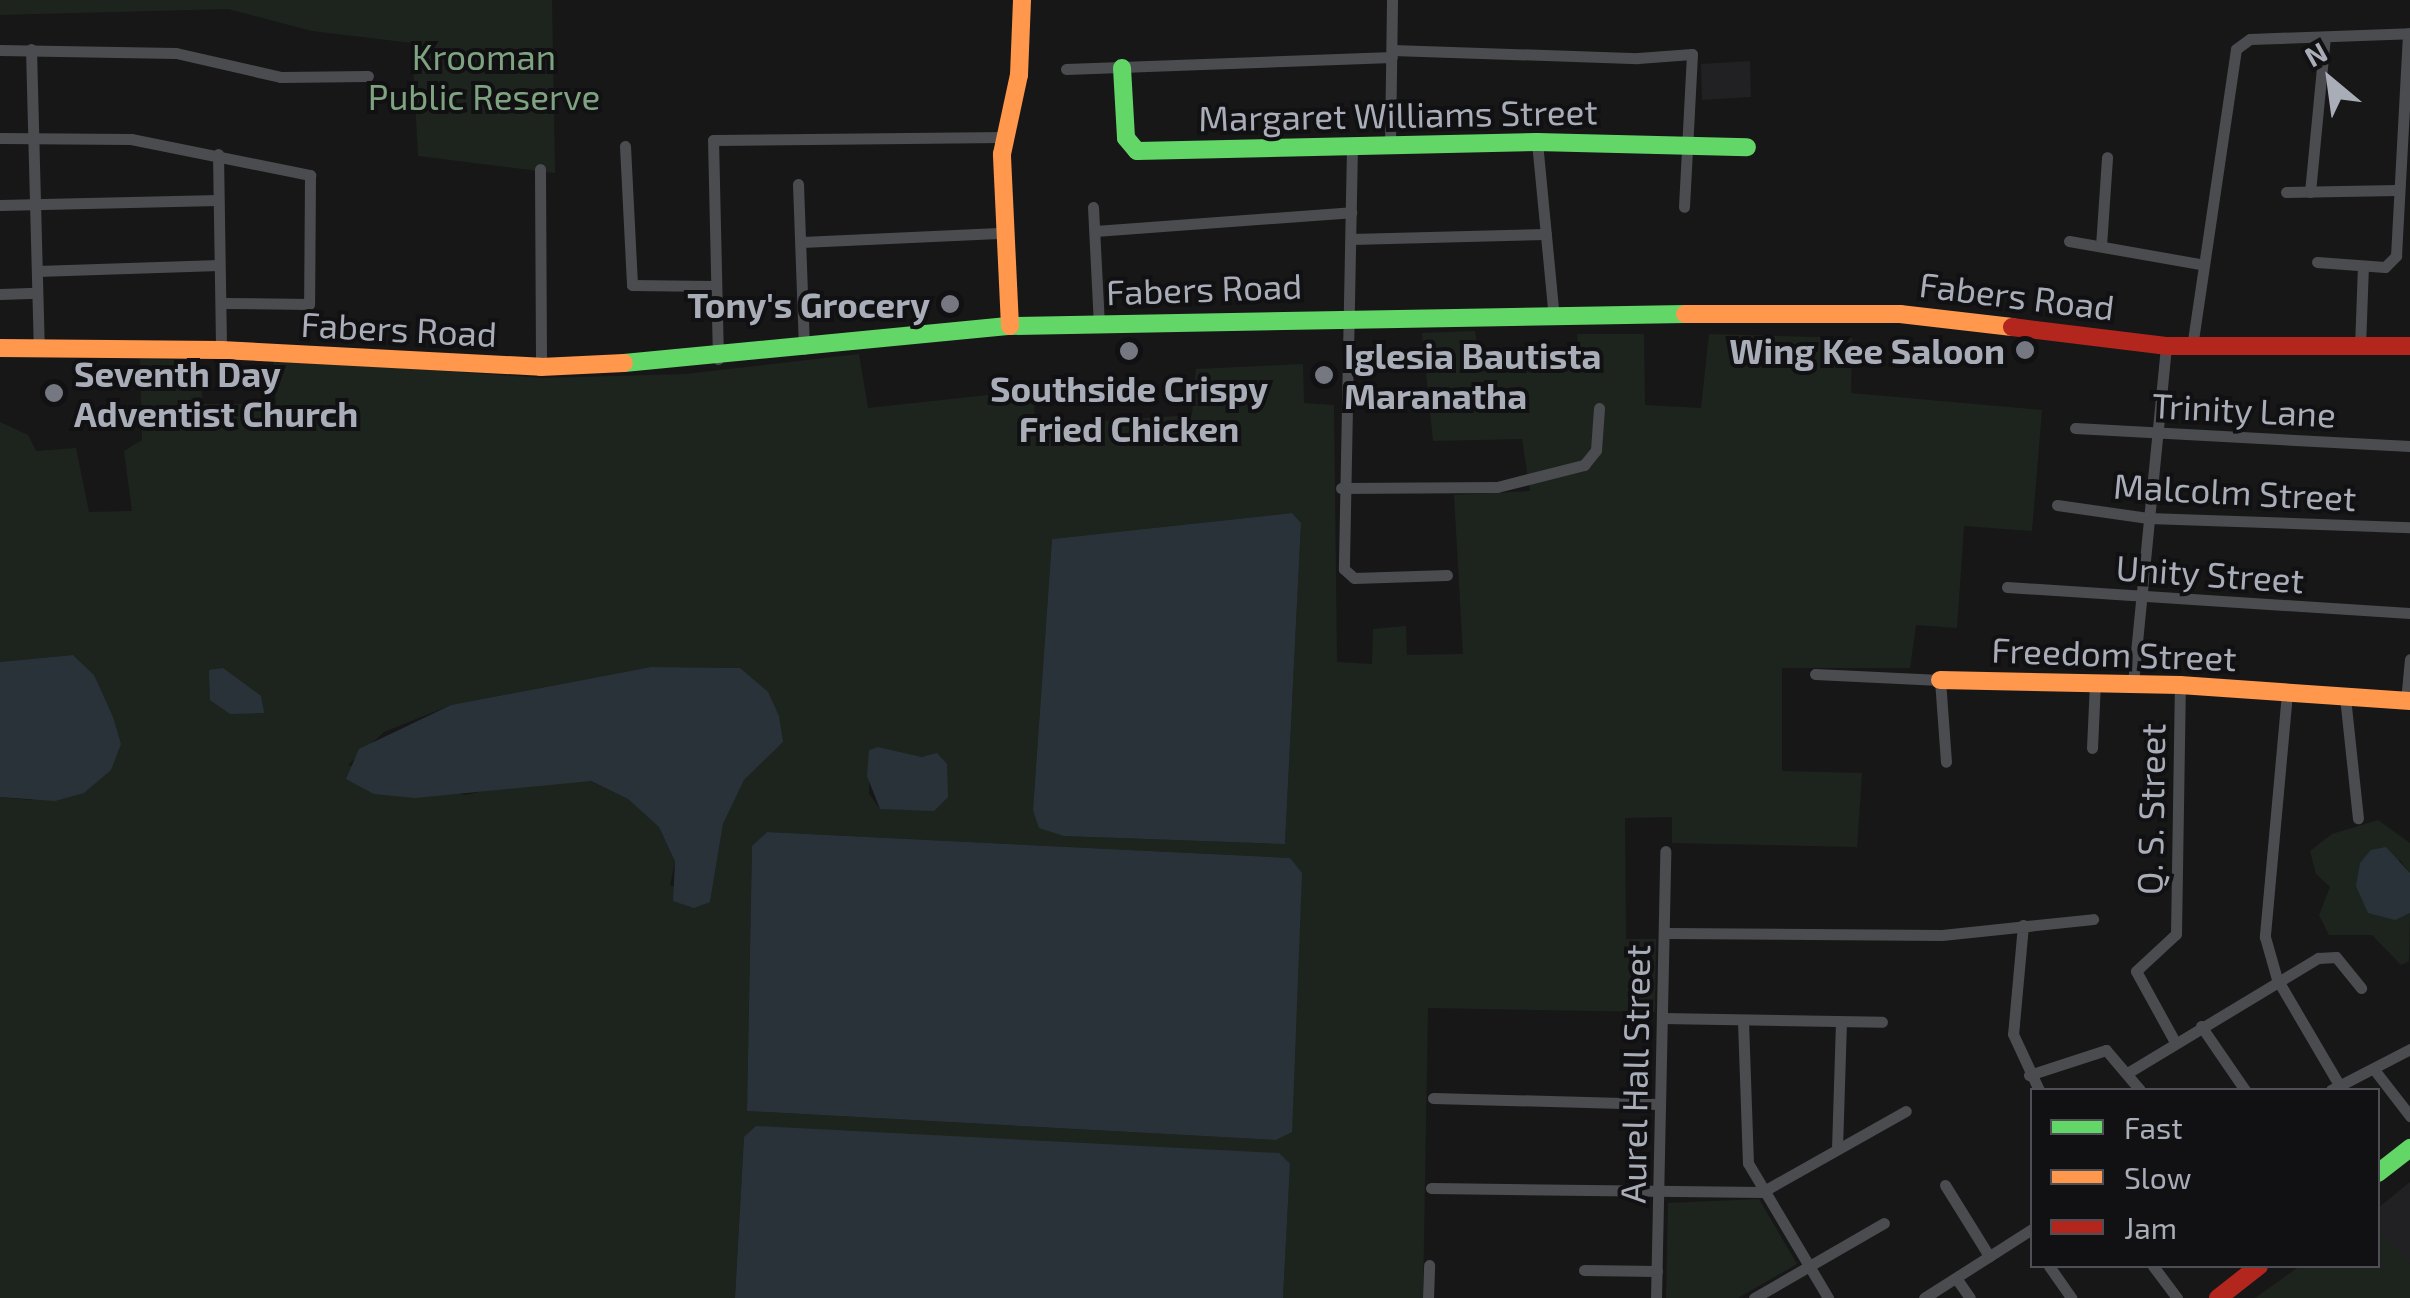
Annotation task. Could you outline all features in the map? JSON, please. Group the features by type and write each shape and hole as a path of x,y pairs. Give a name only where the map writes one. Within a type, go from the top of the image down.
{"main road":[{"path":"1010,326 1004,232 1004,137 1019,75 1022,0"},
{"name":"Margaret Williams Street","path":"1122,68 1126,138 1136,150 1537,142 1747,147"},
{"name":"Fabers Road","path":"0,348 221,350 541,367 718,359 1010,326 1350,316 1946,315 2166,346 2410,346"},
{"name":"Freedom Street","path":"1940,680 2180,685 2408,701"},
{"path":"2380,1171 2410,1148"},
{"path":"2218,1298 2254,1268"}],"street":[{"path":"1390,145 1392,0"},
{"path":"2192,347 2199,264 2221,123 2242,40 2409,34 2397,190 2400,217 2391,264 2317,262"},
{"path":"2310,192 2324,37"},
{"path":"30,49 39,347"},
{"path":"0,50 176,53 281,77 368,76"},
{"path":"1066,70 1392,53 1638,58 1692,54 1684,207"},
{"path":"0,138 104,137 305,172 313,186 309,304 221,303"},
{"path":"718,359 712,140 1004,137"},
{"path":"1537,142 1554,317"},
{"path":"625,146 632,285 716,286"},
{"path":"1352,146 1350,316 1341,488 1348,576 1447,576"},
{"path":"218,154 221,350"},
{"path":"2100,246 2107,157"},
{"path":"540,169 541,367"},
{"path":"798,184 804,349"},
{"path":"2286,192 2397,190"},
{"path":"0,206 218,200"},
{"path":"1092,207 1098,324"},
{"path":"1095,230 1351,212"},
{"path":"802,242 1004,232"},
{"path":"1351,239 1546,234"},
{"path":"2069,241 2199,264"},
{"path":"37,270 219,265"},
{"path":"2360,347 2363,266"},
{"path":"0,294 38,293"},
{"path":"2133,683 2138,597 2166,346"},
{"path":"1341,488 1515,485 1584,465 1596,450 1599,408"},
{"name":"Trinity Lane","path":"2075,428 2410,446"},
{"name":"Malcolm Street","path":"2057,505 2148,518 2410,527"},
{"name":"Unity Street","path":"2006,587 2410,613"},
{"path":"2408,701 2410,659"},
{"name":"Freedom Street","path":"1815,674 1940,680"},
{"path":"1940,680 1946,762"},
{"path":"2092,748 2095,682"},
{"name":"Q. S. Street","path":"2175,1042 2137,979 2138,964 2176,934 2180,685"},
{"path":"2287,693 2264,937 2278,978 2334,1087 2376,1072 2410,1049"},
{"path":"2345,697 2358,818"},
{"name":"Aurel Hall Street","path":"1656,1298 1665,851"},
{"path":"1665,933 1942,934 2093,919"},
{"path":"2023,925 2016,1045 2037,1088"},
{"path":"2129,1072 2278,978 2327,955 2361,988"},
{"path":"1662,1018 1882,1022"},
{"path":"1743,1021 1746,1149 1762,1192 1828,1298"},
{"path":"1838,1149 1841,1022"},
{"path":"2201,1026 2245,1088"},
{"path":"2029,1075 2106,1050 2129,1072 2139,1088"},
{"path":"2376,1072 2410,1116"},
{"path":"1433,1098 1658,1104"},
{"path":"1431,1188 1762,1192 1906,1111"},
{"path":"1944,1184 1989,1256"},
{"path":"1754,1298 1884,1222"},
{"path":"1924,1298 2030,1234"},
{"path":"1428,1298 1429,1265"},
{"path":"2050,1268 2071,1298"},
{"path":"2154,1268 2177,1298"},
{"path":"1584,1270 1657,1271"},
{"path":"1956,1278 1970,1298"}],"shaded area":[{"path":"1750,61 1751,97 1702,100 1701,64"},
{"path":"1292,513 1301,523 1285,844 1064,836 1039,828 1033,810 1052,539"},
{"path":"73,655 94,675 113,717 121,744 111,770 84,793 55,801 0,797 0,662"},
{"path":"651,667 740,668 768,692 779,716 783,742 744,780 723,824 710,902 694,908 673,901 675,862 659,827 628,799 591,781 415,798 374,794 346,779 359,749 451,705"},
{"path":"223,668 261,696 264,713 230,714 210,700 209,670"},
{"path":"878,747 922,757 937,753 947,764 948,797 934,811 880,809 867,776 869,750"},
{"path":"767,832 1290,858 1302,873 1292,1132 1276,1140 747,1111 752,846"},
{"path":"2386,847 2410,873 2410,913 2395,920 2368,913 2356,886 2360,863 2371,850"},
{"path":"756,1126 1279,1153 1290,1164 1283,1298 735,1298 744,1137"},
{"path":"2410,1182 2410,1264 2380,1234 2380,1206"}],"green space":[{"name":"Krooman Public Reserve","path":"0,0 552,0 555,173 418,156 412,43 312,31 228,9 0,15"},
{"path":"1475,331 1481,369 1580,369 1577,334 1644,334 1645,405 1701,408 1709,334 1852,338 1851,393 2042,410 2032,531 1964,526 1957,628 1916,625 1910,668 1782,668 1782,771 1862,773 1857,847 1672,843 1672,817 1625,818 1626,939 1656,939 1655,1012 1428,1008 1423,1298 1283,1298 1290,1164 744,1137 735,1298 0,1298 0,797 32,800 121,744 94,675 73,655 0,662 0,422 28,435 36,451 76,448 89,512 132,511 124,451 142,440 140,359 199,360 203,404 276,404 273,359 543,378 685,374 859,354 868,408 1035,390 1034,423 1055,424 1192,415 1196,369 1303,364 1304,403 1334,405 1337,662 1372,664 1373,629 1406,626 1407,655 1463,654 1454,495 1530,491 1522,439 1433,441 1422,333","holes":["1292,513 1301,523 1285,844 1064,836 1033,810 1052,539","651,667 740,668 783,742 744,780 723,824 710,902 670,885 675,863 659,827 628,799 590,781 525,782 465,795 348,765 384,732 451,705","878,747 922,757 902,809 880,809 869,794 869,750","767,832 1290,858 1292,1132 1276,1140 747,1111 752,846"]},
{"path":"2378,820 2410,843 2410,873 2399,859 2405,916 2410,913 2409,961 2401,965 2372,935 2329,935 2319,915 2330,887 2316,874 2310,851 2332,834"},
{"path":"1759,1199 1797,1264 1738,1298 1666,1298 1668,1203"},
{"path":"2380,1234 2410,1264 2410,1298 2255,1298 2297,1268 2380,1268"}],"traffic: fast":[{"path":"1122,68 1126,138 1137,151 1537,142 1747,147"},
{"path":"624,363 1010,326 1685,314"},
{"path":"2380,1171 2410,1148"}],"traffic: slow":[{"path":"1010,326 1002,154 1019,75 1022,0"},
{"path":"1685,314 1900,314 2012,327"},
{"path":"0,348 221,350 541,367 624,363"},
{"path":"1940,680 2180,685 2410,701"}],"traffic: jam":[{"path":"2012,327 2166,346 2410,346"},
{"path":"2218,1298 2256,1268"}],"place":[{"name":"Tony's Grocery","path":"950,304"},
{"name":"Wing Kee Saloon","path":"2025,350"},
{"name":"Southside Crispy Fried Chicken","path":"1129,351"},
{"name":"Iglesia Bautista Maranatha","path":"1324,375"},
{"name":"Seventh Day Adventist Church","path":"54,393"}]}
